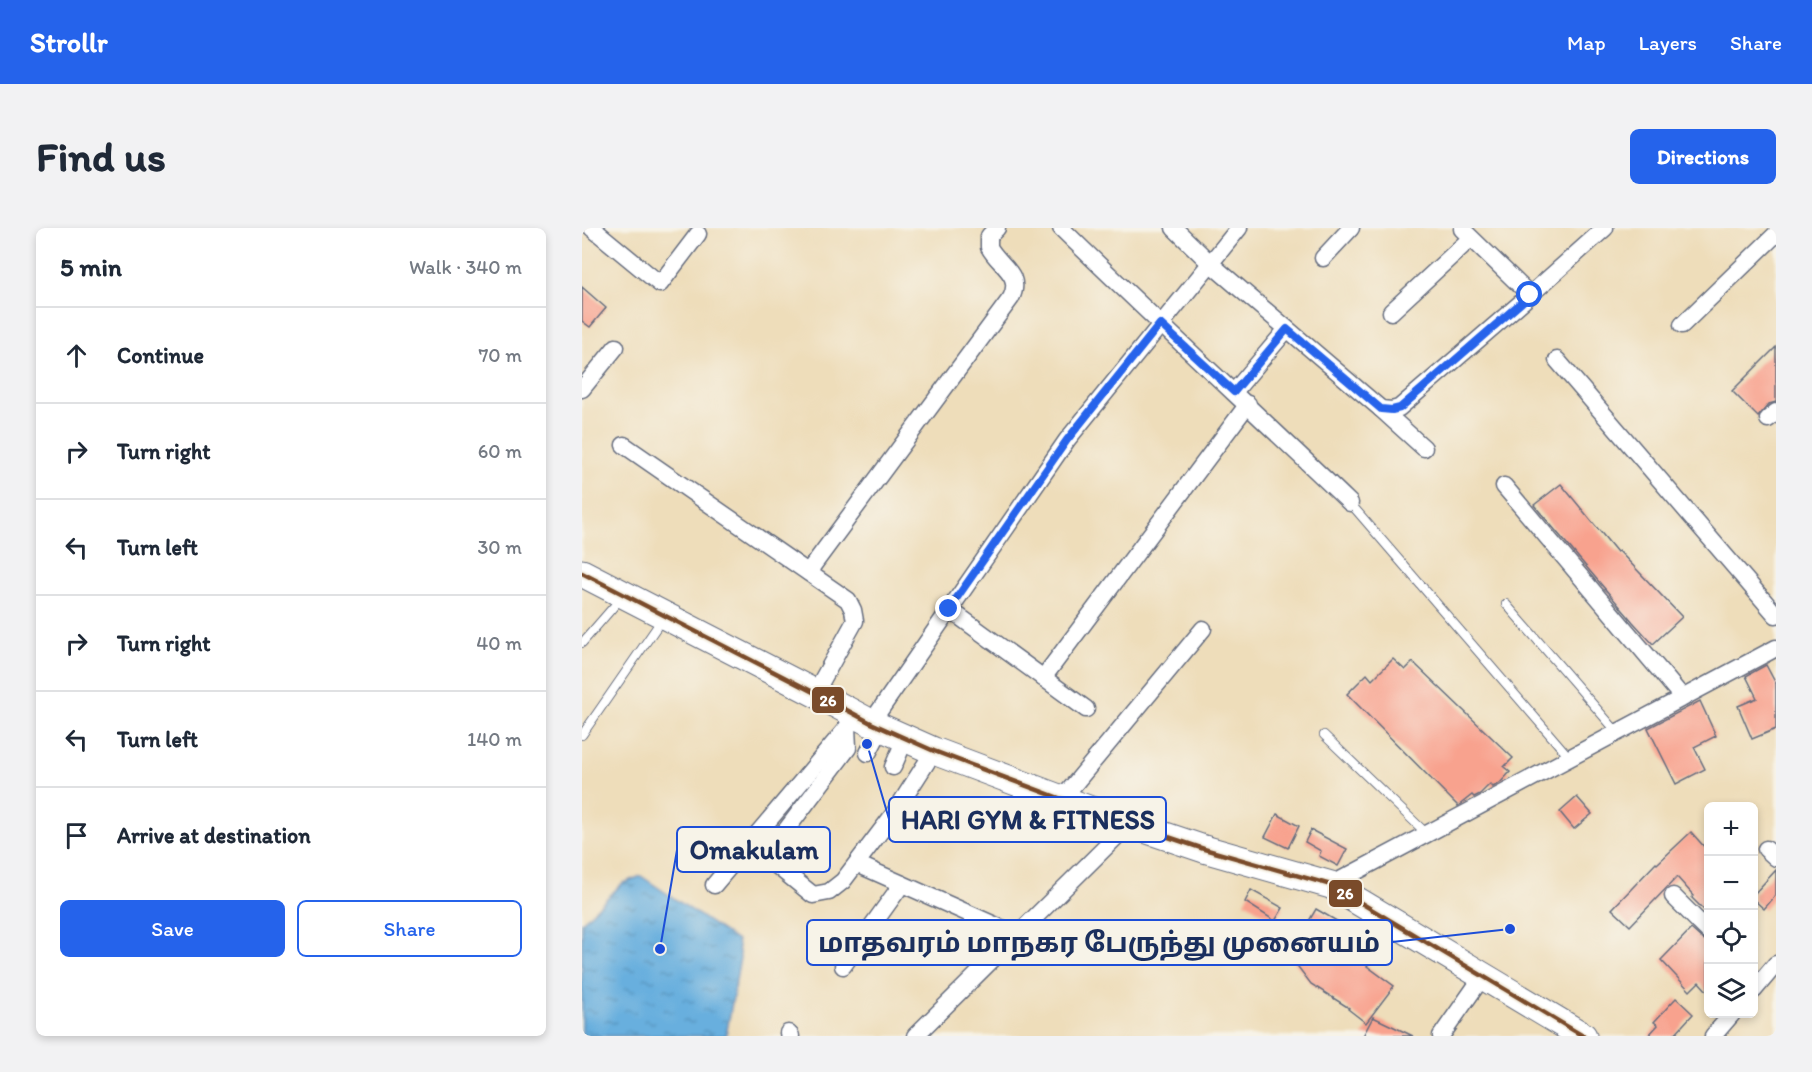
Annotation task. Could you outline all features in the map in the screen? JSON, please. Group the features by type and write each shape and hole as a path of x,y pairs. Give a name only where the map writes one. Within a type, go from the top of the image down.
{"main road":[{"path":"582,573 815,693 872,727 1129,824 1204,849 1331,885 1583,1036"}],"street":[{"path":"592,228 660,284 698,230"},
{"path":"808,572 1011,298 1014,291 1014,277 989,247 989,236 997,228"},
{"path":"1061,228 1350,503"},
{"path":"1174,228 1210,264 1424,448"},
{"path":"714,885 872,727 949,609 1056,455 1239,228"},
{"path":"1323,258 1351,228"},
{"path":"1381,409 1400,408 1605,228"},
{"path":"1391,312 1464,231 1530,295"},
{"path":"1682,325 1776,234"},
{"path":"1234,392 1287,329"},
{"path":"582,389 616,347"},
{"path":"1557,360 1776,615"},
{"path":"1043,678 1248,404"},
{"path":"624,445 848,600 854,610 855,621 815,693"},
{"path":"1504,486 1683,698"},
{"path":"949,609 1086,709"},
{"path":"1062,799 1203,629"},
{"path":"1331,885 1776,648"},
{"path":"872,727 848,748 777,842 773,855 776,865 813,895 829,892 843,881 892,815 934,751"},
{"path":"868,753 872,727"},
{"path":"872,727 893,766"},
{"path":"915,1036 1129,824"},
{"path":"864,867 1017,935"},
{"path":"843,966 902,885"},
{"path":"1673,896 1704,927"},
{"path":"1758,980 1776,964"},
{"path":"1441,1036 1483,976"},
{"path":"1713,1036 1729,1018"}],"lane":[{"path":"1350,503 1570,758"},
{"path":"582,643 625,595"},
{"path":"1506,604 1617,732"},
{"path":"582,735 665,615"},
{"path":"1324,735 1426,834"}],"water":[{"path":"641,876 737,941 740,958 726,1036 582,1036 582,922 623,883"}],"building":[{"path":"582,287 606,308 590,327 582,321"},
{"path":"1776,347 1776,402 1769,404 1758,417 1732,391"},
{"path":"1561,484 1617,552 1619,551 1682,617 1653,644 1534,505"},
{"path":"1393,659 1405,670 1413,662 1513,758 1504,767 1510,772 1500,783 1493,787 1490,784 1480,794 1474,797 1472,795 1458,806 1347,694 1367,674 1372,680"},
{"path":"1766,665 1776,684 1776,729 1752,739 1738,706 1757,698 1746,676"},
{"path":"1700,701 1716,736 1694,747 1705,769 1676,784 1648,728"},
{"path":"1577,797 1592,814 1574,829 1560,812"},
{"path":"1277,814 1299,826 1288,848 1265,837"},
{"path":"1311,830 1347,849 1338,866 1319,856 1321,851 1305,842"},
{"path":"1691,832 1704,847 1704,910 1677,877 1630,926 1612,909"},
{"path":"1776,870 1776,895 1764,909 1758,904 1758,890"},
{"path":"1251,890 1283,908 1275,921 1245,902"},
{"path":"1316,909 1342,924 1335,935 1372,958 1367,966 1394,986 1366,1023 1349,1008 1311,984 1289,955"},
{"path":"1691,929 1704,940 1704,988 1699,982 1690,991 1661,960"},
{"path":"1676,998 1693,1014 1673,1036 1648,1036 1658,1025 1654,1022"},
{"path":"1373,1017 1413,1036 1363,1036"}],"transit line":[{"name":"26","path":"582,573 871,723 934,751 1112,818 1204,849 1331,885 1583,1036"}],"place":[{"name":"HARI GYM & FITNESS","path":"867,744"},
{"name":"மாதவரம் மாநகர பேருந்து முனையம்","path":"1510,929"},
{"name":"Omakulam","path":"660,949"}],"route":[{"path":"949,609 1067,440 1160,324 1234,392 1287,329 1381,409 1392,410 1400,408 1530,295"}]}
